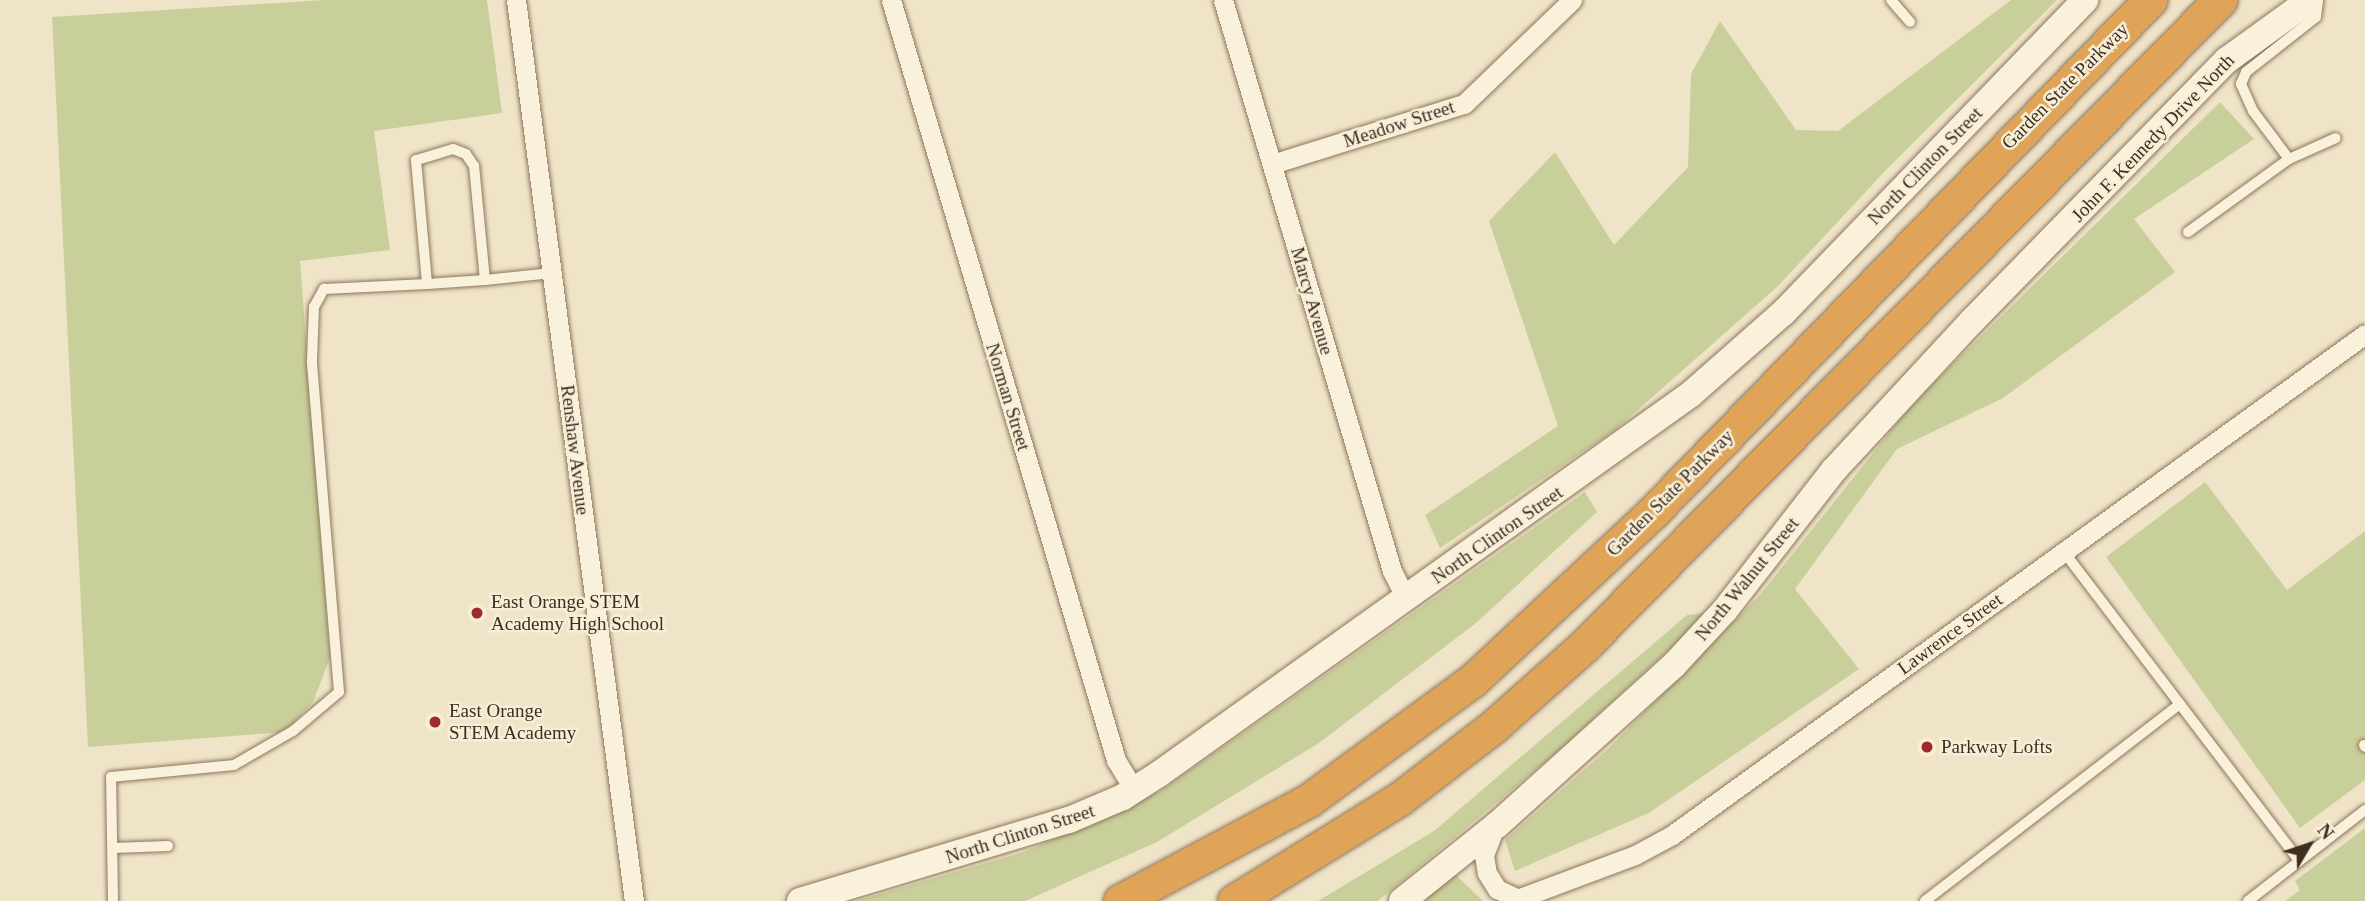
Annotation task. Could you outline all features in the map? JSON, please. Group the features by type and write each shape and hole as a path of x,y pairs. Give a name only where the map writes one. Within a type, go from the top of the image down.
{"highway":[{"name":"Garden State Parkway","path":"1120,901 1309,800 1473,680 1646,520 1915,239 2150,0"},
{"path":"1234,901 1366,823 1524,701 1651,582 2220,0"}],"main road":[{"name":"North Clinton Street","path":"800,901 1069,820 1134,790 1691,394 1832,262 2085,0"},
{"name":"John F. Kennedy Drive North","path":"2064,228 2227,60 2310,0"},
{"name":"North Walnut Street","path":"1402,901 1497,825 1692,648 1834,470 1913,382 2064,228"}],"street":[{"name":"Renshaw Avenue","path":"516,0 634,901"},
{"name":"Norman Street","path":"891,0 1116,760 1134,790"},
{"name":"Marcy Avenue","path":"1223,0 1392,572 1406,599"},
{"name":"Meadow Street","path":"1272,164 1464,104 1572,0"},
{"name":"Lawrence Street","path":"1497,825 1486,846 1485,865 1497,889 1515,900 1666,839 2365,334"}],"lane":[{"path":"1891,0 1910,22"},
{"path":"2289,159 2253,111 2241,84 2246,72 2316,17 2318,0"},
{"path":"2188,232 2289,159 2336,138"},
{"path":"427,284 416,160 453,149 466,154 474,166 485,280"},
{"path":"113,901 111,776 234,765 293,732 340,692 314,388 314,307 324,289 485,280 552,273"},
{"path":"2064,551 2299,861"},
{"path":"1925,901 2180,704"},
{"path":"2248,901 2365,810"},
{"path":"113,848 168,846"}],"green space":[{"path":"324,0 487,0 502,113 374,131 390,250 300,261 330,658 313,702 285,732 88,747 52,17"},
{"path":"2011,0 2057,0 1887,169 1777,287 1615,430 1440,548 1425,515 1558,426 1489,221 1555,152 1614,245 1688,167 1691,74 1720,21 1796,130 1838,131"},
{"path":"2220,102 2254,139 2134,219 2175,272 2003,398 1897,449 1795,589 1859,669 1649,813 1515,871 1505,840 1609,748 1759,596 1913,403"},
{"path":"2205,482 2287,590 2365,531 2365,780 2300,828 2106,557"},
{"path":"1585,492 1597,512 1476,623 1319,743 1157,842 1025,901 856,901 1024,852 1159,792"},
{"path":"1710,612 1556,753 1378,901 1318,901 1434,831 1687,615"},
{"path":"2365,828 2365,901 2285,901 2300,890 2295,881"},
{"path":"1456,875 1483,901 1422,901"}],"place":[{"name":"East Orange STEM Academy High School","path":"477,613"},
{"name":"East Orange STEM Academy","path":"435,722"},
{"name":"Parkway Lofts","path":"1927,747"}]}
